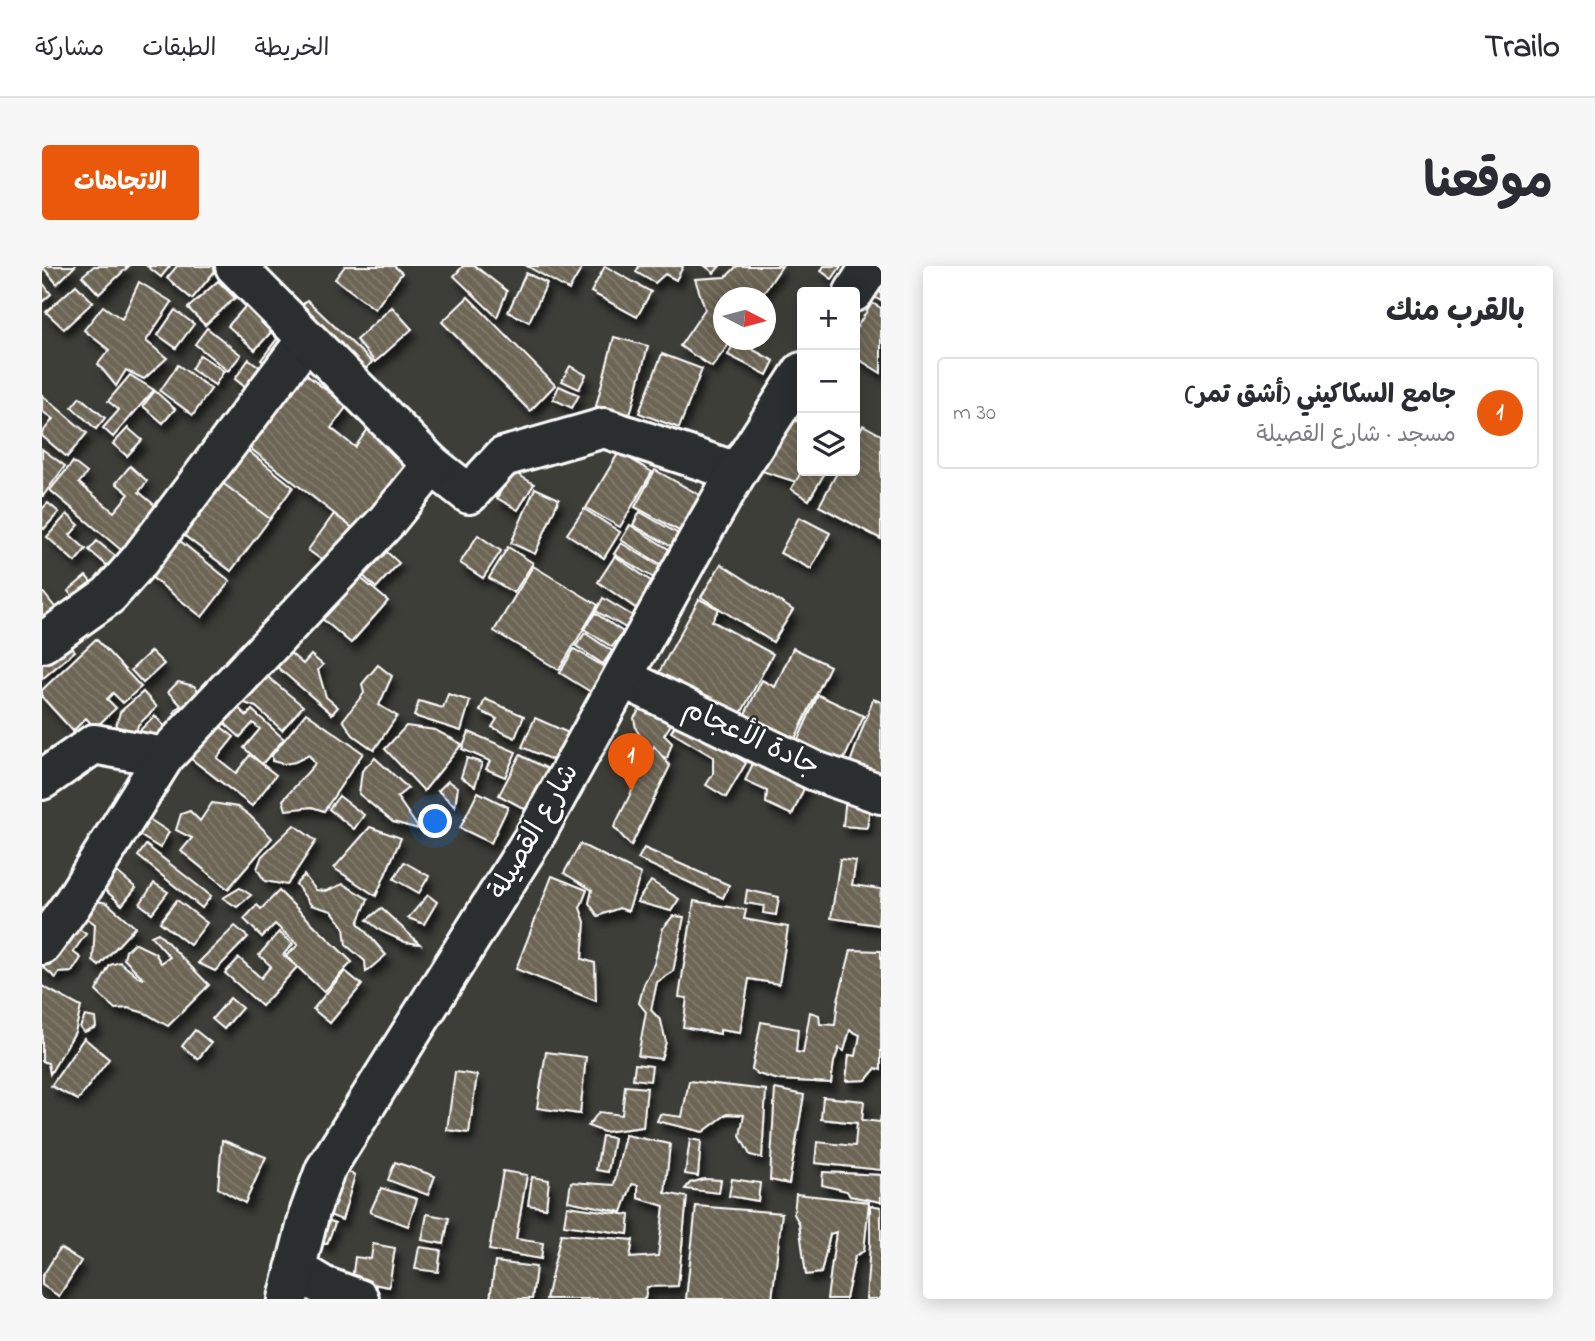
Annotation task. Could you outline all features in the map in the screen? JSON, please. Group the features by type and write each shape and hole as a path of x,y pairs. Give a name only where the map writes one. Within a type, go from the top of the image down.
{"street":[{"path":"235,266 432,465 469,494 503,457 604,428 737,472"},
{"path":"857,287 871,266"},
{"path":"42,643 109,595 139,561 306,340"},
{"name":"شارع القصيلة","path":"291,1284 310,1211 325,1171 534,837 737,472 797,380"},
{"path":"42,944 72,904 164,757 386,522 432,465"},
{"name":"جادة الأعجام","path":"623,678 815,771 881,794"},
{"path":"42,780 94,744 164,757"},
{"path":"291,1284 323,1286 359,1299"}],"building":[{"path":"42,266 75,266 57,284"},
{"path":"94,266 129,266 99,294 82,276"},
{"path":"147,266 170,266 161,277"},
{"path":"177,266 219,266 192,299 167,278"},
{"path":"345,266 394,266 402,273 375,309 335,279"},
{"path":"463,266 475,266 507,291 497,317 454,276"},
{"path":"527,266 583,266 569,290"},
{"path":"605,266 651,292 637,317 591,292"},
{"path":"639,266 683,267 676,280 665,274 655,283 636,272"},
{"path":"705,266 720,266 714,273"},
{"path":"737,266 782,266 768,287 713,287 713,350 725,350 712,367 680,346 705,309 695,279 726,277"},
{"path":"824,266 841,266 832,279 821,271"},
{"path":"526,273 547,283 529,322 508,312"},
{"path":"881,278 881,301 871,295"},
{"path":"218,281 235,298 205,325 188,308"},
{"path":"42,282 51,294 42,302"},
{"path":"139,282 172,302 146,341 167,358 144,379 126,370 116,386 98,364 109,350 84,330 103,306 122,319"},
{"path":"76,285 93,302 64,329 46,312"},
{"path":"468,297 555,385 530,411 442,322"},
{"path":"253,298 280,322 255,350 228,326"},
{"path":"307,300 372,362 357,379 292,316"},
{"path":"872,303 881,308 881,373 860,360 860,322"},
{"path":"392,307 412,329 375,362 356,340"},
{"path":"175,310 194,324 176,348 158,335"},
{"path":"207,328 241,355 228,371 195,344"},
{"path":"280,335 295,346 275,371 261,360"},
{"path":"614,337 648,346 630,415 596,406"},
{"path":"730,350 754,350 774,361 767,375 728,355"},
{"path":"662,354 702,369 679,428 639,413"},
{"path":"200,355 224,371 215,385 191,369"},
{"path":"249,359 270,375 255,395 235,379"},
{"path":"178,365 211,389 193,415 160,391"},
{"path":"295,366 347,406 331,428 355,447 373,422 417,466 359,533 241,441"},
{"path":"570,366 586,375 579,389 562,381"},
{"path":"130,375 154,390 113,437 103,428 119,410 108,401"},
{"path":"559,386 579,395 572,408 553,399"},
{"path":"155,391 175,409 163,423 143,406"},
{"path":"42,395 87,433 67,457 42,436 53,419 42,411"},
{"path":"80,397 105,418 96,429 72,407"},
{"path":"791,419 797,421 797,476 818,476 812,487 762,471"},
{"path":"863,425 881,435 881,539 819,506 835,476 860,476 860,431"},
{"path":"128,428 142,440 127,456 113,444"},
{"path":"240,444 293,487 270,519 213,477"},
{"path":"42,449 65,466 43,496 42,496"},
{"path":"619,452 652,472 620,527 586,508"},
{"path":"73,462 87,473 79,483 114,512 129,494 116,483 130,466 147,481 139,492 158,508 133,560 50,490"},
{"path":"655,470 703,497 683,533 635,507"},
{"path":"512,471 534,484 518,510 497,498"},
{"path":"212,475 270,519 231,571 173,527"},
{"path":"799,476 823,476 809,500 791,489"},
{"path":"535,488 559,499 535,554 511,543"},
{"path":"48,503 59,512 44,529 42,509"},
{"path":"584,509 620,532 604,558 567,534"},
{"path":"640,512 682,536 674,548 633,525"},
{"path":"67,514 79,525 70,535 86,549 75,562 47,537"},
{"path":"334,514 359,533 333,568 308,550"},
{"path":"799,517 830,533 811,569 780,553"},
{"path":"630,525 675,553 667,568 621,540"},
{"path":"478,535 501,551 483,578 460,563"},
{"path":"174,536 230,581 202,617 145,572"},
{"path":"97,541 125,564 117,574 89,550"},
{"path":"621,543 661,567 654,578 614,554"},
{"path":"379,545 399,563 376,588 356,569"},
{"path":"508,547 533,563 514,593 489,578"},
{"path":"615,556 655,584 637,609 598,582"},
{"path":"721,564 793,610 773,642 701,597"},
{"path":"533,566 598,605 559,670 494,631"},
{"path":"350,569 388,601 351,643 313,611"},
{"path":"86,576 97,589 80,605 68,591"},
{"path":"42,591 58,611 42,638 42,619 45,617 42,614"},
{"path":"603,598 633,616 626,628 596,611"},
{"path":"699,599 719,609 712,621 773,654 738,719 657,676"},
{"path":"595,613 623,632 612,647 584,629"},
{"path":"61,633 75,651 42,679 42,650"},
{"path":"585,633 612,651 603,664 576,646"},
{"path":"96,639 141,687 123,703 113,693 107,699 116,708 95,728 86,718 73,731 42,697 42,690"},
{"path":"793,648 830,666 791,747 741,722 762,680 775,687"},
{"path":"574,649 606,668 591,692 560,673"},
{"path":"151,651 164,664 143,683 131,670"},
{"path":"289,652 303,664 311,655 323,665 318,670 326,697 338,707 332,714 276,666"},
{"path":"378,665 392,676 379,705 397,716 374,750 353,735 343,720 364,693 362,684"},
{"path":"263,673 303,706 282,730 256,707 239,701"},
{"path":"178,682 194,686 208,701 184,723 174,712 181,705 168,692"},
{"path":"143,692 157,707 138,725 135,736 115,730 120,712"},
{"path":"652,692 680,711 664,735 672,743 667,758 650,752 636,729 634,718"},
{"path":"448,694 470,701 461,731 414,716 419,701 443,708"},
{"path":"818,695 864,716 840,768 795,746"},
{"path":"485,699 524,716 515,738 492,727 497,719 480,711"},
{"path":"873,699 881,702 881,774 850,763"},
{"path":"236,706 247,716 252,710 284,739 262,764 244,748 260,729 253,723 240,737 223,722"},
{"path":"683,712 727,738 722,748 746,763 726,797 706,785 713,774 713,757 671,732"},
{"path":"306,713 363,753 324,811 312,807 286,810 283,800 315,764 309,755 284,764 272,761 272,755"},
{"path":"155,716 168,730 150,746 138,732"},
{"path":"535,718 571,734 559,763 522,747"},
{"path":"212,720 234,737 217,758 236,773 250,755 276,775 252,806 185,754"},
{"path":"406,726 435,730 462,744 424,791 385,749"},
{"path":"469,732 516,752 505,777 486,769 490,761 462,749"},
{"path":"654,746 670,766 631,846 614,827"},
{"path":"759,750 811,773 792,815 766,803 767,791 745,781"},
{"path":"520,755 552,771 530,812 499,795"},
{"path":"375,758 408,788 397,797 419,829 393,822 359,794 362,771"},
{"path":"467,758 482,763 475,786 461,777"},
{"path":"448,781 458,787 455,806 438,791"},
{"path":"478,792 508,807 491,843 460,828"},
{"path":"339,796 364,815 354,829 329,809"},
{"path":"846,796 871,799 867,828 843,826"},
{"path":"212,803 238,807 272,838 228,889 181,851 192,838 176,830 181,814 190,811 200,821"},
{"path":"143,815 169,832 160,848 133,831"},
{"path":"294,825 316,841 287,885 265,881 257,869 262,856"},
{"path":"370,827 401,838 376,896 334,868"},
{"path":"580,844 641,874 628,911 619,908 598,916 589,903 592,890 564,873"},
{"path":"146,845 211,896 202,908 138,856"},
{"path":"644,848 729,885 723,898 638,859"},
{"path":"840,859 856,861 852,885 881,889 878,925 831,918"},
{"path":"404,862 429,876 419,893 394,879"},
{"path":"109,865 136,888 122,905 95,881"},
{"path":"304,875 316,890 326,891 343,884 368,899 358,923 386,955 366,972 365,961 346,945 344,927 332,911 311,905 296,884"},
{"path":"552,876 587,890 580,908 585,922 582,959 595,963 596,1001 516,969"},
{"path":"651,881 679,899 671,911 637,902"},
{"path":"154,883 168,892 152,913 140,904"},
{"path":"240,888 251,895 237,907 223,898"},
{"path":"747,890 779,897 776,915 763,913 764,906 745,903"},
{"path":"279,891 352,962 324,992 286,956 298,945 275,924 262,937 244,919 257,905 261,909"},
{"path":"428,895 437,902 424,924 408,918"},
{"path":"92,900 107,903 135,927 99,966 93,961 95,924 88,919"},
{"path":"177,900 207,923 190,945 160,922"},
{"path":"694,901 746,910 744,919 788,927 779,984 749,979 740,1033 720,1030 720,1034 683,1027 687,998 679,997"},
{"path":"381,908 420,944 405,942 381,931 367,920"},
{"path":"673,916 684,917 673,972 657,982 651,1010 661,1021 666,1042 661,1059 638,1056 646,1012 639,1003 644,984 654,964 663,928"},
{"path":"72,924 86,934 73,952 81,958 72,972 59,973 56,978 42,966"},
{"path":"235,926 248,937 215,971 198,963"},
{"path":"279,932 293,944 283,955 297,967 262,1006 225,973 239,958 261,978 271,966 259,955"},
{"path":"158,933 209,985 168,1026 145,1013 128,1008 115,1009 96,991 110,965 120,962 144,979 124,959 126,951 134,943 155,953 161,963 170,957 151,936"},
{"path":"851,950 881,951 881,1070 876,1068 866,1080 846,1081 849,1055 856,1056 860,1035 850,1030 844,1051 839,1048 831,1083 779,1080 758,1074 752,1069 761,1022 798,1029 796,1052 803,1053 810,1012 819,1015 820,1024 835,1025 838,1000"},
{"path":"345,971 362,985 330,1023 313,1009"},
{"path":"42,986 81,1007 75,1032 50,1074 48,1063 42,1061"},
{"path":"230,998 242,1008 224,1029 212,1019"},
{"path":"85,1016 95,1018 96,1027 84,1032 80,1027"},
{"path":"195,1030 211,1043 198,1059 182,1046"},
{"path":"84,1038 109,1059 78,1100 51,1086"},
{"path":"546,1052 586,1057 580,1114 537,1108"},
{"path":"635,1064 652,1066 650,1081 633,1079"},
{"path":"455,1072 477,1075 469,1133 447,1130"},
{"path":"689,1081 766,1090 762,1158 750,1155 740,1136 744,1115 727,1114 703,1132 657,1121 660,1114 682,1117"},
{"path":"625,1086 647,1088 643,1127 604,1132 588,1126 599,1112 622,1115"},
{"path":"775,1089 804,1095 789,1184 770,1180"},
{"path":"823,1097 864,1101 862,1120 880,1122 881,1115 881,1170 815,1163 817,1142 855,1146 857,1123 821,1119"},
{"path":"625,1135 670,1144 665,1193 687,1197 678,1286 647,1287 645,1299 546,1299 561,1234 633,1240 630,1258 658,1256 664,1206 638,1198 638,1185 632,1184 622,1212 568,1201 571,1182 614,1185"},
{"path":"602,1136 614,1138 608,1172 596,1170"},
{"path":"690,1139 701,1141 698,1176 685,1174"},
{"path":"222,1140 266,1157 245,1203 218,1188"},
{"path":"395,1162 435,1176 428,1195 388,1180"},
{"path":"333,1165 355,1175 342,1220 314,1209"},
{"path":"503,1171 527,1175 516,1239 543,1243 541,1259 489,1250"},
{"path":"823,1172 881,1175 881,1202 850,1196 847,1191 822,1185"},
{"path":"532,1177 549,1180 546,1208 528,1205"},
{"path":"704,1179 721,1180 719,1193 685,1189 690,1183"},
{"path":"732,1179 760,1183 758,1201 729,1196"},
{"path":"381,1188 417,1199 408,1226 370,1212"},
{"path":"796,1194 869,1202 864,1251 855,1256 846,1299 827,1299 836,1232 830,1234 821,1273 806,1275 799,1223 794,1214"},
{"path":"870,1205 881,1207 881,1299 866,1299"},
{"path":"567,1206 630,1215 628,1234 564,1225"},
{"path":"696,1206 782,1213 772,1299 686,1299"},
{"path":"427,1214 449,1218 444,1244 422,1240"},
{"path":"319,1216 335,1223 327,1244 321,1244"},
{"path":"373,1244 395,1248 389,1287 352,1280 355,1257 371,1259"},
{"path":"419,1247 441,1250 438,1272 415,1269"},
{"path":"60,1248 81,1261 59,1296 42,1285 42,1277"},
{"path":"495,1262 536,1267 532,1299 490,1299"}],"place":[{"name":"جامع السكاكيني (أشق تمر)","path":"631,791"}]}
